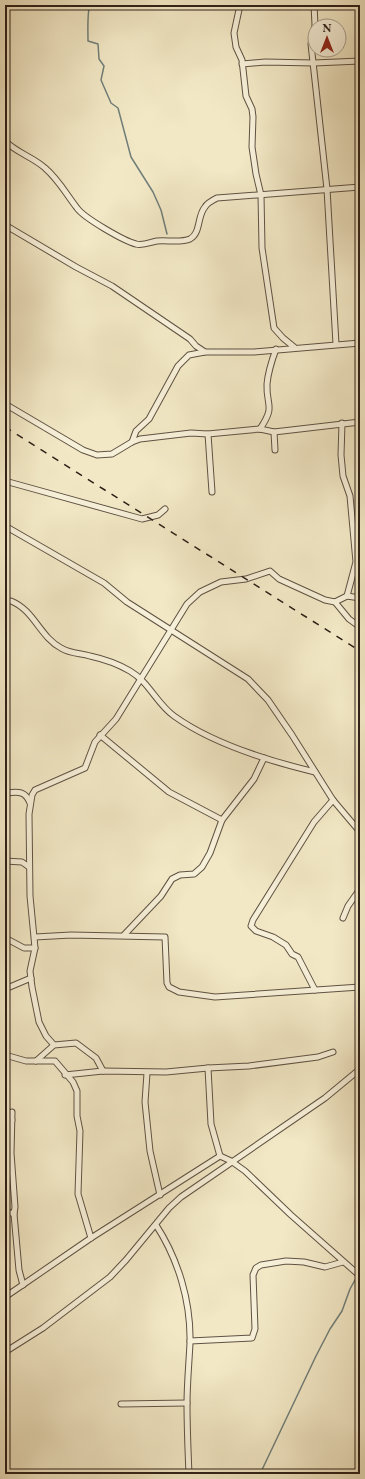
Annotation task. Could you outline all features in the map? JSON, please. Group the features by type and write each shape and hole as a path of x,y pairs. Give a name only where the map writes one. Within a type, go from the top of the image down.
{"street":[{"path":"240,5 234,33 236,47 242,60 246,96 252,109 252,146 261,195 262,248 274,328 294,347"},
{"path":"314,5 315,25 311,44 327,189 336,344"},
{"path":"242,64 265,62 314,63 360,61"},
{"path":"5,141 13,148 46,169 64,188 78,210 88,218 122,239 138,245 156,241 185,241 192,238 197,232 200,216 205,206 217,198 360,187"},
{"path":"5,225 76,267 112,286 190,339 196,346 205,352"},
{"path":"132,442 136,431 149,419 178,366 189,355 205,352 254,352 294,347 360,343"},
{"path":"260,429 269,416 270,404 267,383 276,349"},
{"path":"5,404 83,450 97,455 112,454 132,442 191,433 208,434 260,429 274,432 360,422"},
{"path":"342,423 341,455 343,476 350,496 356,562 347,596"},
{"path":"274,432 275,450"},
{"path":"208,434 212,492"},
{"path":"5,481 142,519 158,515 166,509"},
{"path":"5,526 104,583 127,602 230,666 256,685 292,735 334,800 360,832"},
{"path":"5,792 35,790 85,768 95,742 100,735 112,725 172,631 187,604 200,592 221,582 246,579 270,571 279,580 325,600 335,602 347,596 360,598"},
{"path":"11,601 21,605 47,638 61,648 76,654 89,655 111,662 130,671 141,679 173,716 188,725 226,744 264,758 315,772"},
{"path":"335,602 349,619 360,627"},
{"path":"100,735 168,792 222,820"},
{"path":"124,935 161,896 172,879 180,875 194,874 198,871 210,853 222,820 254,779 264,758"},
{"path":"35,790 30,804 28,868 35,948 31,978 39,1022 46,1036 54,1045"},
{"path":"22,792 27,795 30,804"},
{"path":"316,990 301,962 292,954 286,945 276,938 256,931 252,926 253,920 314,822 334,800"},
{"path":"5,861 22,862 28,868"},
{"path":"343,918 348,906 360,889"},
{"path":"34,937 71,934 165,937 167,983 169,987 178,992 215,997 360,987"},
{"path":"5,940 9,940 24,948 35,948"},
{"path":"5,989 31,978"},
{"path":"36,1061 54,1045 76,1043 96,1058 103,1071"},
{"path":"65,1075 103,1071 147,1073 277,1064 318,1057 333,1052"},
{"path":"5,1055 26,1061 55,1061 65,1075 73,1082 77,1091 77,1116 80,1131 78,1194 91,1238"},
{"path":"208,1068 211,1124 220,1156 231,1161 245,1171 358,1275"},
{"path":"5,1352 43,1328 110,1277 156,1225 168,1208 181,1197 231,1161 246,1154 325,1098 360,1069"},
{"path":"147,1073 145,1102 150,1151 160,1195"},
{"path":"12,1112 11,1153 15,1207 14,1214 19,1270 23,1285"},
{"path":"5,1120 12,1120"},
{"path":"5,1297 91,1238 220,1156"},
{"path":"5,1212 14,1214"},
{"path":"156,1225 165,1239 183,1283 190,1341 187,1403 189,1474"},
{"path":"190,1341 252,1338 255,1329 253,1275 256,1268 261,1265 286,1261 304,1262 325,1267 343,1262"},
{"path":"121,1404 187,1403"}],"waterway":[{"path":"90,5 88,17 88,41 98,44 99,59 104,66 101,80 111,103 118,108 131,157 153,192 161,210 167,234"},
{"path":"260,1474 316,1356 330,1329 342,1311 350,1289 360,1271"}],"railway":[{"path":"5,427 360,651"}]}
